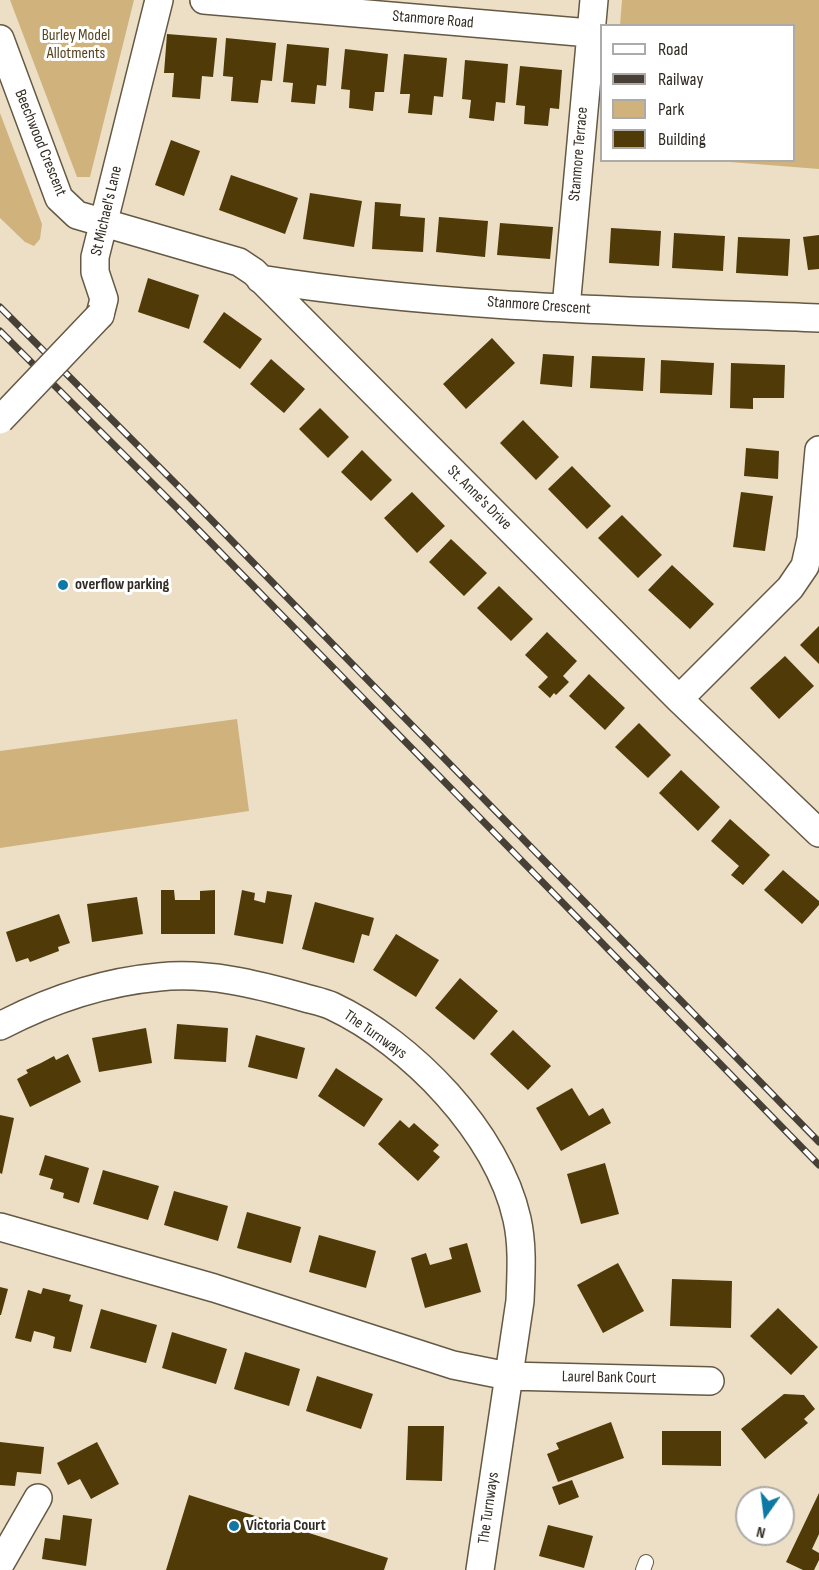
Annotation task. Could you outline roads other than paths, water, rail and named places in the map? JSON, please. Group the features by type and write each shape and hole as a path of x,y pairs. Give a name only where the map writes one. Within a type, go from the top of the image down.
{"street":[{"name":"St Michael's Lane","path":"0,420 100,315 104,299 95,272 95,257 159,0"},
{"name":"Stanmore Road","path":"204,0 590,33"},
{"name":"Stanmore Terrace","path":"566,308 594,0"},
{"name":"Beechwood Crescent","path":"0,39 59,198 77,215 104,223"},
{"name":"St. Anne's Drive","path":"104,223 239,262 260,279 680,699 819,833"},
{"name":"Stanmore Crescent","path":"260,279 335,291 566,308 819,318"},
{"path":"680,699 790,588 805,566 811,539 819,450"},
{"name":"The Turnways","path":"0,1026 90,988 160,977 211,978 247,983 332,1006 392,1043 442,1089 466,1116 485,1144 503,1179 517,1220 521,1261 520,1301 480,1570"},
{"path":"0,1227 214,1288 453,1365 508,1376"},
{"name":"Laurel Bank Court","path":"508,1376 710,1381"},
{"path":"0,1564 38,1498"}],"railway":[{"path":"0,307 191,499 819,1142"},
{"path":"0,331 179,510 819,1165"}],"place":[{"name":"overflow parking","path":"63,585"},
{"name":"Victoria Court","path":"234,1526"}],"park label":[{"name":"Burley Model Allotments","path":"76,45"}]}
